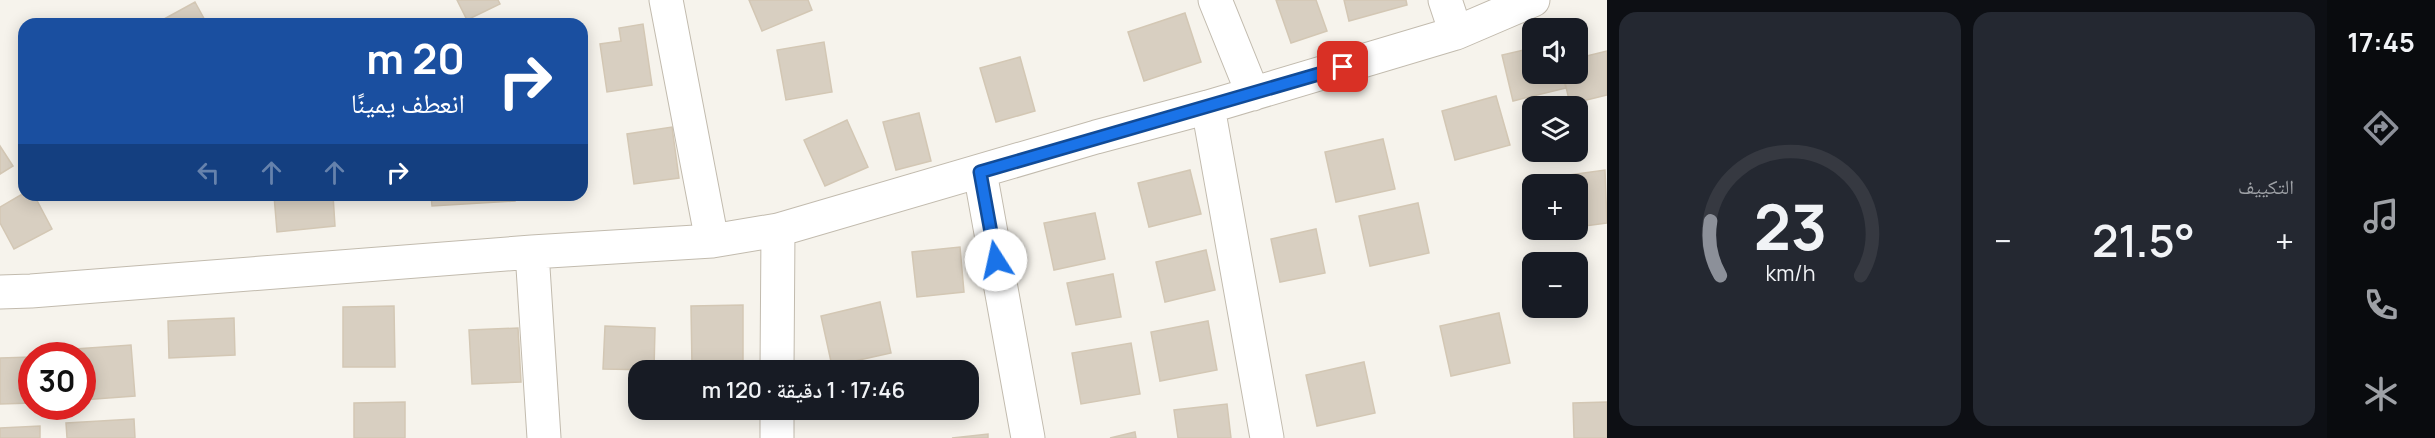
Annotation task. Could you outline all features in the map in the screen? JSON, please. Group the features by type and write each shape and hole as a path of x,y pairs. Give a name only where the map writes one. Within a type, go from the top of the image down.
{"street":[{"path":"666,0 712,241"},
{"path":"1215,0 1253,94"},
{"path":"1445,0 1456,33"},
{"path":"0,292 532,252 712,241 778,230 1096,137 1253,94 1456,33 1533,0"},
{"path":"1208,107 1267,438"},
{"path":"980,172 1028,438"},
{"path":"777,360 778,230"},
{"path":"532,252 544,438"},
{"path":"777,420 777,438"}],"building":[{"path":"457,0 498,0 500,4 471,18 466,18"},
{"path":"749,0 808,0 812,10 762,31"},
{"path":"1276,0 1316,0 1327,31 1291,43"},
{"path":"1344,0 1406,0 1407,5 1349,21"},
{"path":"195,2 204,18 166,18"},
{"path":"1185,13 1201,62 1144,81 1128,32"},
{"path":"643,24 652,85 607,92 600,44 621,41 619,28"},
{"path":"824,42 832,92 786,100 777,50"},
{"path":"1522,50 1522,84 1565,84 1566,88 1533,96 1522,96 1522,99 1513,101 1502,55"},
{"path":"1607,51 1607,95 1588,100 1588,96 1568,96 1565,84 1588,84 1588,56"},
{"path":"1020,57 1035,111 996,122 980,68"},
{"path":"1496,96 1510,145 1455,160 1442,111"},
{"path":"919,113 931,161 896,170 883,122"},
{"path":"847,120 868,167 825,186 804,140"},
{"path":"672,127 679,178 634,184 627,134"},
{"path":"1383,139 1395,189 1336,202 1325,152"},
{"path":"0,146 13,166 0,174"},
{"path":"1190,170 1201,214 1149,227 1138,183"},
{"path":"1605,170 1607,223 1588,226 1588,174 1576,174"},
{"path":"18,196 18,201 37,201 52,229 14,249 0,223 0,207"},
{"path":"274,201 333,201 335,226 277,232"},
{"path":"432,201 515,201 432,206"},
{"path":"1418,203 1429,253 1370,266 1359,216"},
{"path":"1095,213 1105,259 1054,270 1044,223"},
{"path":"1316,229 1325,273 1280,282 1271,239"},
{"path":"960,247 964,292 917,297 912,252"},
{"path":"1206,250 1215,290 1165,302 1156,262"},
{"path":"1113,274 1121,317 1076,325 1067,283"},
{"path":"880,302 891,353 859,360 831,360 821,316"},
{"path":"743,305 743,360 692,360 691,306"},
{"path":"394,306 395,367 343,367 343,307"},
{"path":"1499,313 1510,363 1451,376 1440,326"},
{"path":"234,318 235,355 169,358 168,321"},
{"path":"1208,321 1217,370 1160,381 1151,332"},
{"path":"605,326 655,328 654,360 628,360 628,369 603,369"},
{"path":"518,328 521,382 472,384 469,330"},
{"path":"1131,343 1140,394 1081,404 1072,353"},
{"path":"131,345 135,396 96,399 96,348"},
{"path":"18,357 18,403 0,404 0,358"},
{"path":"1364,362 1375,413 1317,426 1306,375"},
{"path":"405,402 405,438 354,438 354,403"},
{"path":"1607,402 1607,438 1574,438 1573,403"},
{"path":"1227,404 1231,438 1178,438 1174,410"},
{"path":"134,419 135,438 67,438 66,423"},
{"path":"40,426 40,438 0,438 0,428"},
{"path":"1135,432 1136,438 1110,438"},
{"path":"988,434 988,438 952,438"}],"route":[{"path":"996,260 980,172 1343,67"}]}
